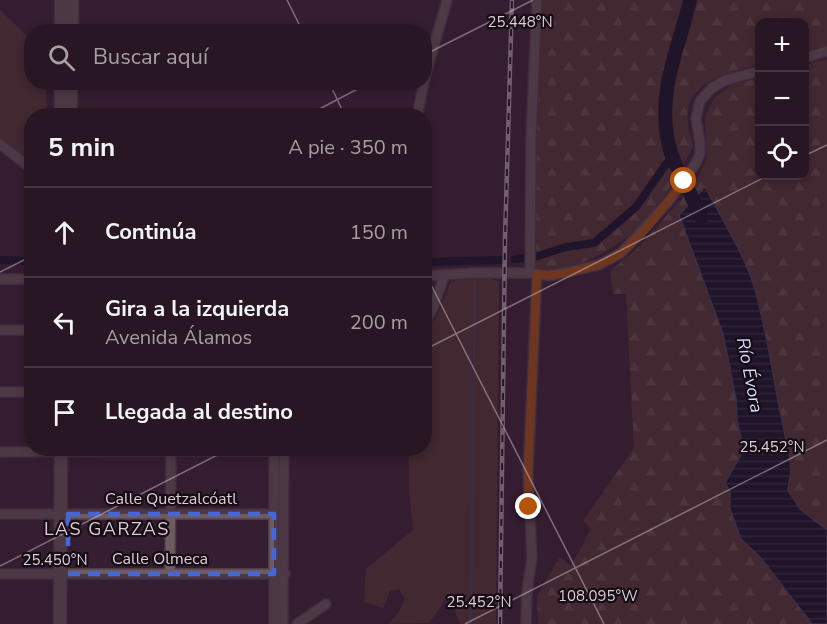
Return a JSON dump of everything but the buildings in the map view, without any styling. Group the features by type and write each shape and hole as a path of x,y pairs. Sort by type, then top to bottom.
{"street":[{"path":"61,0 61,24"},
{"path":"72,0 72,24"},
{"path":"432,53 447,0"},
{"path":"526,624 527,591 532,558 528,472 534,273 531,138 537,0"},
{"path":"809,56 827,51"},
{"path":"432,276 472,273 534,273 549,276 599,265 621,253 669,201 696,163 700,154 696,118 700,102 712,88 726,80 755,72"},
{"path":"61,90 61,108"},
{"path":"71,90 71,108"},
{"path":"419,108 422,90"},
{"path":"0,144 24,163"},
{"path":"432,310 444,276"},
{"path":"0,279 24,279"},
{"path":"0,330 24,330"},
{"path":"0,392 24,392"},
{"path":"0,452 24,451"},
{"path":"60,624 64,574 65,456"},
{"path":"170,574 171,456"},
{"path":"274,624 274,514 279,456"},
{"path":"279,456 285,574 283,624"},
{"name":"Calle Quetzalcóatl","path":"0,514 274,514"},
{"name":"Calle Olmeca","path":"0,574 285,574"},
{"path":"64,574 68,624"},
{"path":"297,624 326,603"}],"highlighted area":[{"path":"68,514 274,514 274,574 68,574"}],"green space":[{"path":"543,0 827,0 827,45 809,50 809,18 755,18 755,65 716,78 698,90 688,110 693,147 654,210 631,234 616,245 567,268 535,270 536,140"},
{"path":"0,10 24,33 24,90 46,90 47,108 24,108 24,162 0,143"},
{"path":"827,59 827,624 538,624 537,596 560,557 571,566 591,529 583,521 634,448 626,294 613,294 610,271 639,247 696,182 707,157 705,116 715,97 731,85 755,79 755,180 809,180 809,64"},
{"path":"481,276 499,281 496,624 460,624 454,609 446,599 429,623 389,624 400,610 405,598 399,589 390,591 383,608 364,602 366,569 413,530 409,490 409,456 432,456 432,323 451,281"}],"water":[{"path":"705,187 738,248 754,286 789,452 791,471 788,490 800,509 827,530 827,624 812,624 760,557 741,539 730,509 730,492 725,483 741,455 742,442 737,421 736,399 723,334 679,215"}],"waterway":[{"name":"Río Évora","path":"677,167 670,152 667,136 666,100 671,67 690,0"},
{"path":"515,259 594,243 636,207 671,157"},
{"name":"Río Évora","path":"689,191 701,217"},
{"path":"0,260 24,261"},
{"path":"432,262 500,260"},
{"path":"471,624 475,277"}],"railway":[{"path":"500,624 505,239 512,0"}],"district":[{"name":"LAS GARZAS","path":"107,529"}],"route":[{"path":"529,507 528,472 537,274 549,276 570,273 599,265 621,253 642,232 684,181"}]}
